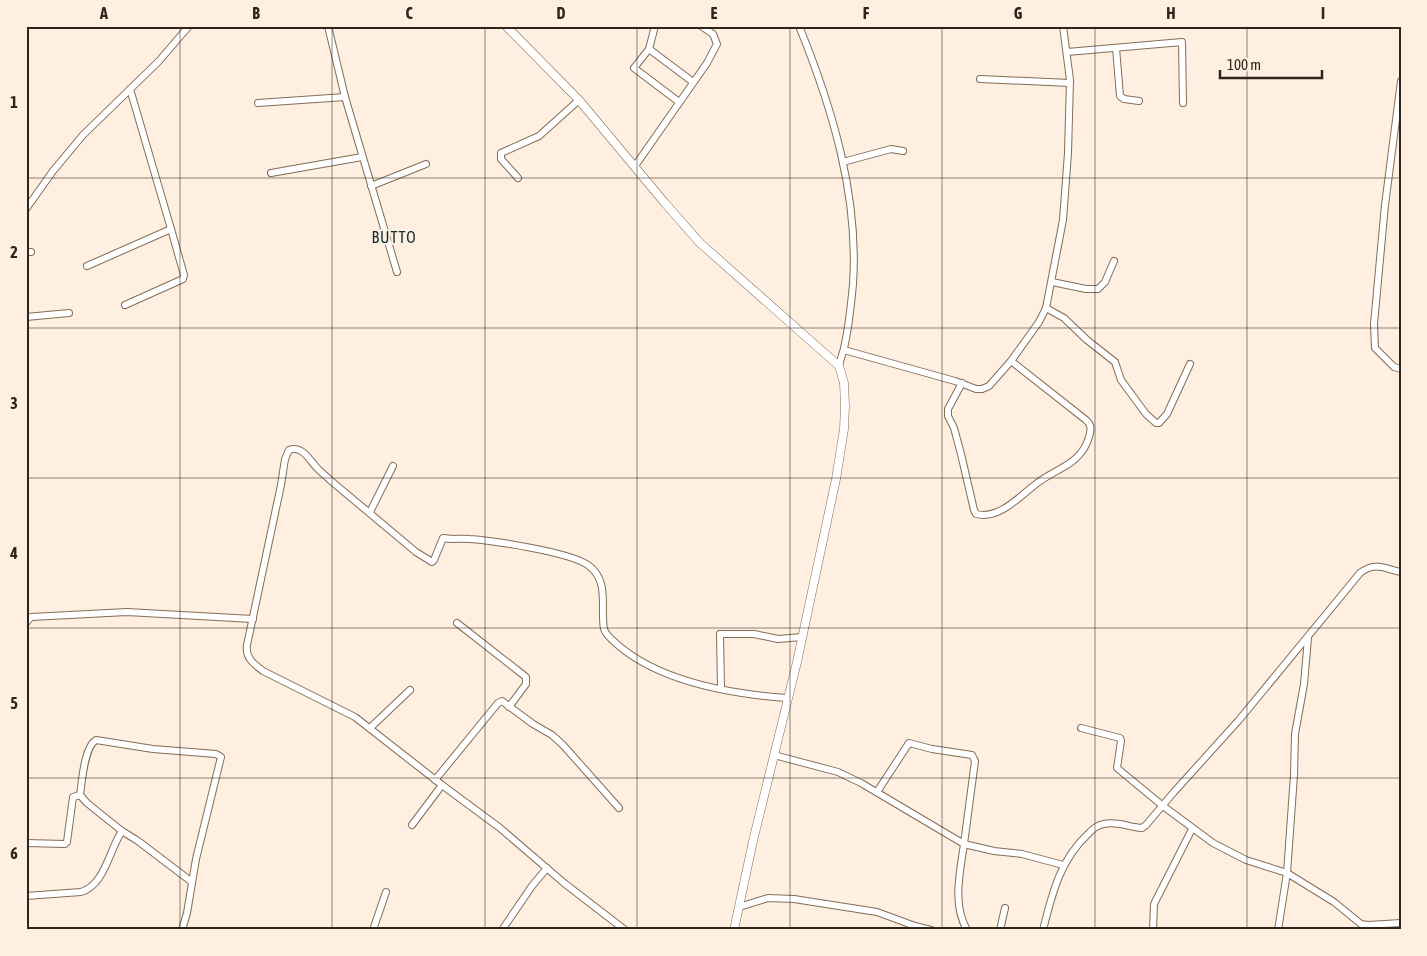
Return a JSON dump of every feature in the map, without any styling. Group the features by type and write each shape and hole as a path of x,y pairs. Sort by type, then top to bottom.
{"street":[{"path":"26,209 82,135 159,61 189,26"},
{"path":"328,26 345,97 396,272"},
{"path":"506,26 579,100 700,243 839,366 844,382 844,429 836,479 802,637 753,841 734,930"},
{"path":"655,26 649,48 634,68 679,102"},
{"path":"635,166 707,63 717,44 713,34 701,26"},
{"path":"799,26 837,133 852,229 853,282 844,350 839,366"},
{"path":"844,350 962,383 976,389 982,389 989,386 1039,322 1046,308 1063,220 1068,153 1070,83 1063,26"},
{"path":"1066,52 1182,42 1183,103"},
{"path":"649,48 693,82"},
{"path":"1116,48 1120,96 1139,101"},
{"path":"980,78 1070,83"},
{"path":"1401,81 1385,205 1374,324 1375,348 1394,368 1401,369"},
{"path":"125,305 184,279 130,89"},
{"path":"258,103 345,97"},
{"path":"518,178 502,159 501,153 539,136 579,100"},
{"path":"843,162 891,149 902,151"},
{"path":"271,173 362,157"},
{"path":"371,186 426,164"},
{"path":"87,266 170,230"},
{"path":"1052,282 1098,289 1105,282 1114,261"},
{"path":"1046,308 1064,318 1087,340 1115,362 1121,380 1146,414 1156,423 1159,423 1167,414 1190,364"},
{"path":"26,317 69,313"},
{"path":"962,383 948,409 948,416 954,428 974,510 976,514 982,516 1008,507 1036,484 1081,454 1091,429 1086,420 1010,361"},
{"path":"625,930 500,828 435,780 370,728 347,712 263,671 249,658 246,650 288,450 296,449 304,453 317,468 416,552 432,562 443,538 494,542 583,562 594,570 602,586 604,630 610,638 628,653 667,674 695,683 760,696 787,698"},
{"path":"370,512 393,466"},
{"path":"1043,930 1063,866 1084,838 1096,826 1113,823 1142,828 1151,821 1239,720 1352,581 1364,570 1372,566 1401,572"},
{"path":"26,623 31,617 127,612 253,619"},
{"path":"457,623 526,677 526,684 509,707"},
{"path":"721,688 720,634 742,633 778,640 802,637"},
{"path":"1278,930 1287,873 1295,734 1304,684 1308,637"},
{"path":"370,728 410,690"},
{"path":"435,780 498,703 503,701 509,707 552,735 563,745 619,808"},
{"path":"1081,728 1120,738 1117,768 1192,829 1213,843 1246,860 1287,873 1334,902 1361,927 1401,923"},
{"path":"80,795 88,750 91,743 96,740 153,749 219,755 221,758 182,930"},
{"path":"877,792 909,743 932,749 972,755 975,761 958,892 958,908 967,930"},
{"path":"774,755 838,772 877,792 964,844 994,851 1022,854 1063,866"},
{"path":"412,826 442,785"},
{"path":"80,795 122,831 192,882"},
{"path":"26,843 65,844 67,842 73,798 80,795"},
{"path":"1153,930 1154,904 1192,829"},
{"path":"26,896 87,890 103,871 122,831"},
{"path":"502,930 532,886 547,868"},
{"path":"373,930 386,892"},
{"path":"739,907 768,898 794,899 877,912 914,928 931,930"},
{"path":"1000,930 1005,908"}],"district":[{"name":"BUTTO","path":"394,237"}]}
